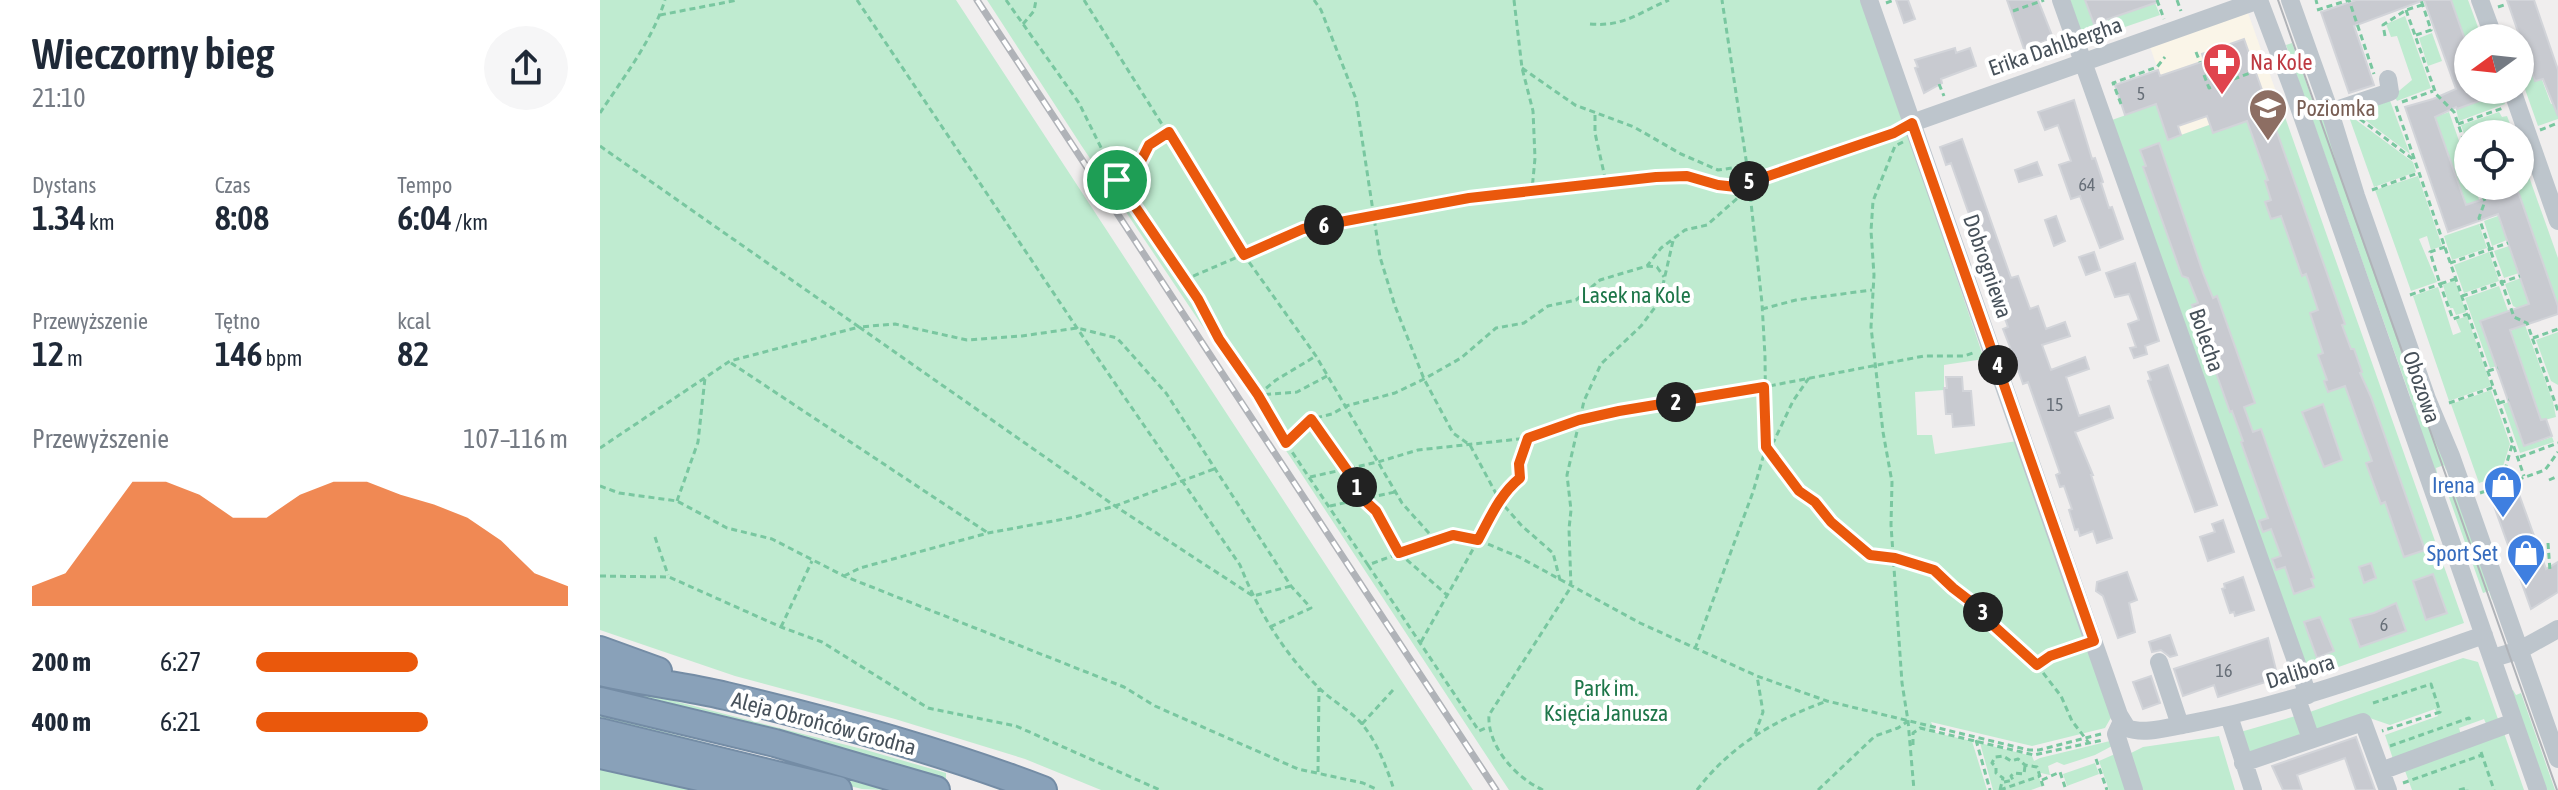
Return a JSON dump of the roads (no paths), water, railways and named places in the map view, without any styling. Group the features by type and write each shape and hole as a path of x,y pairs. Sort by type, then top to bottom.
{"highway":[{"path":"600,650 725,696"},
{"name":"Aleja Obrońców Grodna","path":"600,672 725,696 962,761 1043,790"},
{"name":"Aleja Obrońców Grodna","path":"600,701 775,743 936,790"},
{"path":"600,732 838,790"},
{"path":"600,755 717,781 777,790"}],"street":[{"name":"Dobrogniewa","path":"1869,0 2124,724"},
{"name":"Bolecha","path":"2061,0 2302,697 2311,739"},
{"name":"Erika Dahlbergha","path":"1914,129 2083,62 2259,0"},
{"name":"Obozowa","path":"2259,0 2538,790"},
{"name":"Obozowa","path":"2290,0 2427,399 2451,456 2558,759"},
{"path":"2480,0 2489,24"},
{"path":"2330,112 2390,92 2381,77"},
{"path":"2512,104 2558,221"},
{"path":"2493,658 2520,650 2558,629"},
{"name":"Dalibora","path":"2124,724 2142,731 2229,716 2302,697 2484,635"},
{"path":"2159,662 2180,725"},
{"path":"2229,716 2253,790"},
{"path":"2243,763 2363,722 2386,783 2514,722"},
{"path":"2124,724 2116,734 2134,790"}],"tram line":[{"path":"2278,0 2557,790"}],"railway":[{"path":"977,0 1496,790"}],"place":[{"name":"Na Kole","path":"2222,96"},
{"name":"Poziomka","path":"2268,142"},
{"name":"Irena","path":"2503,519"},
{"name":"Sport Set","path":"2526,587"}],"park label":[{"name":"Lasek na Kole","path":"1636,295"},
{"name":"Park im. Księcia Janusza","path":"1606,700"}]}
